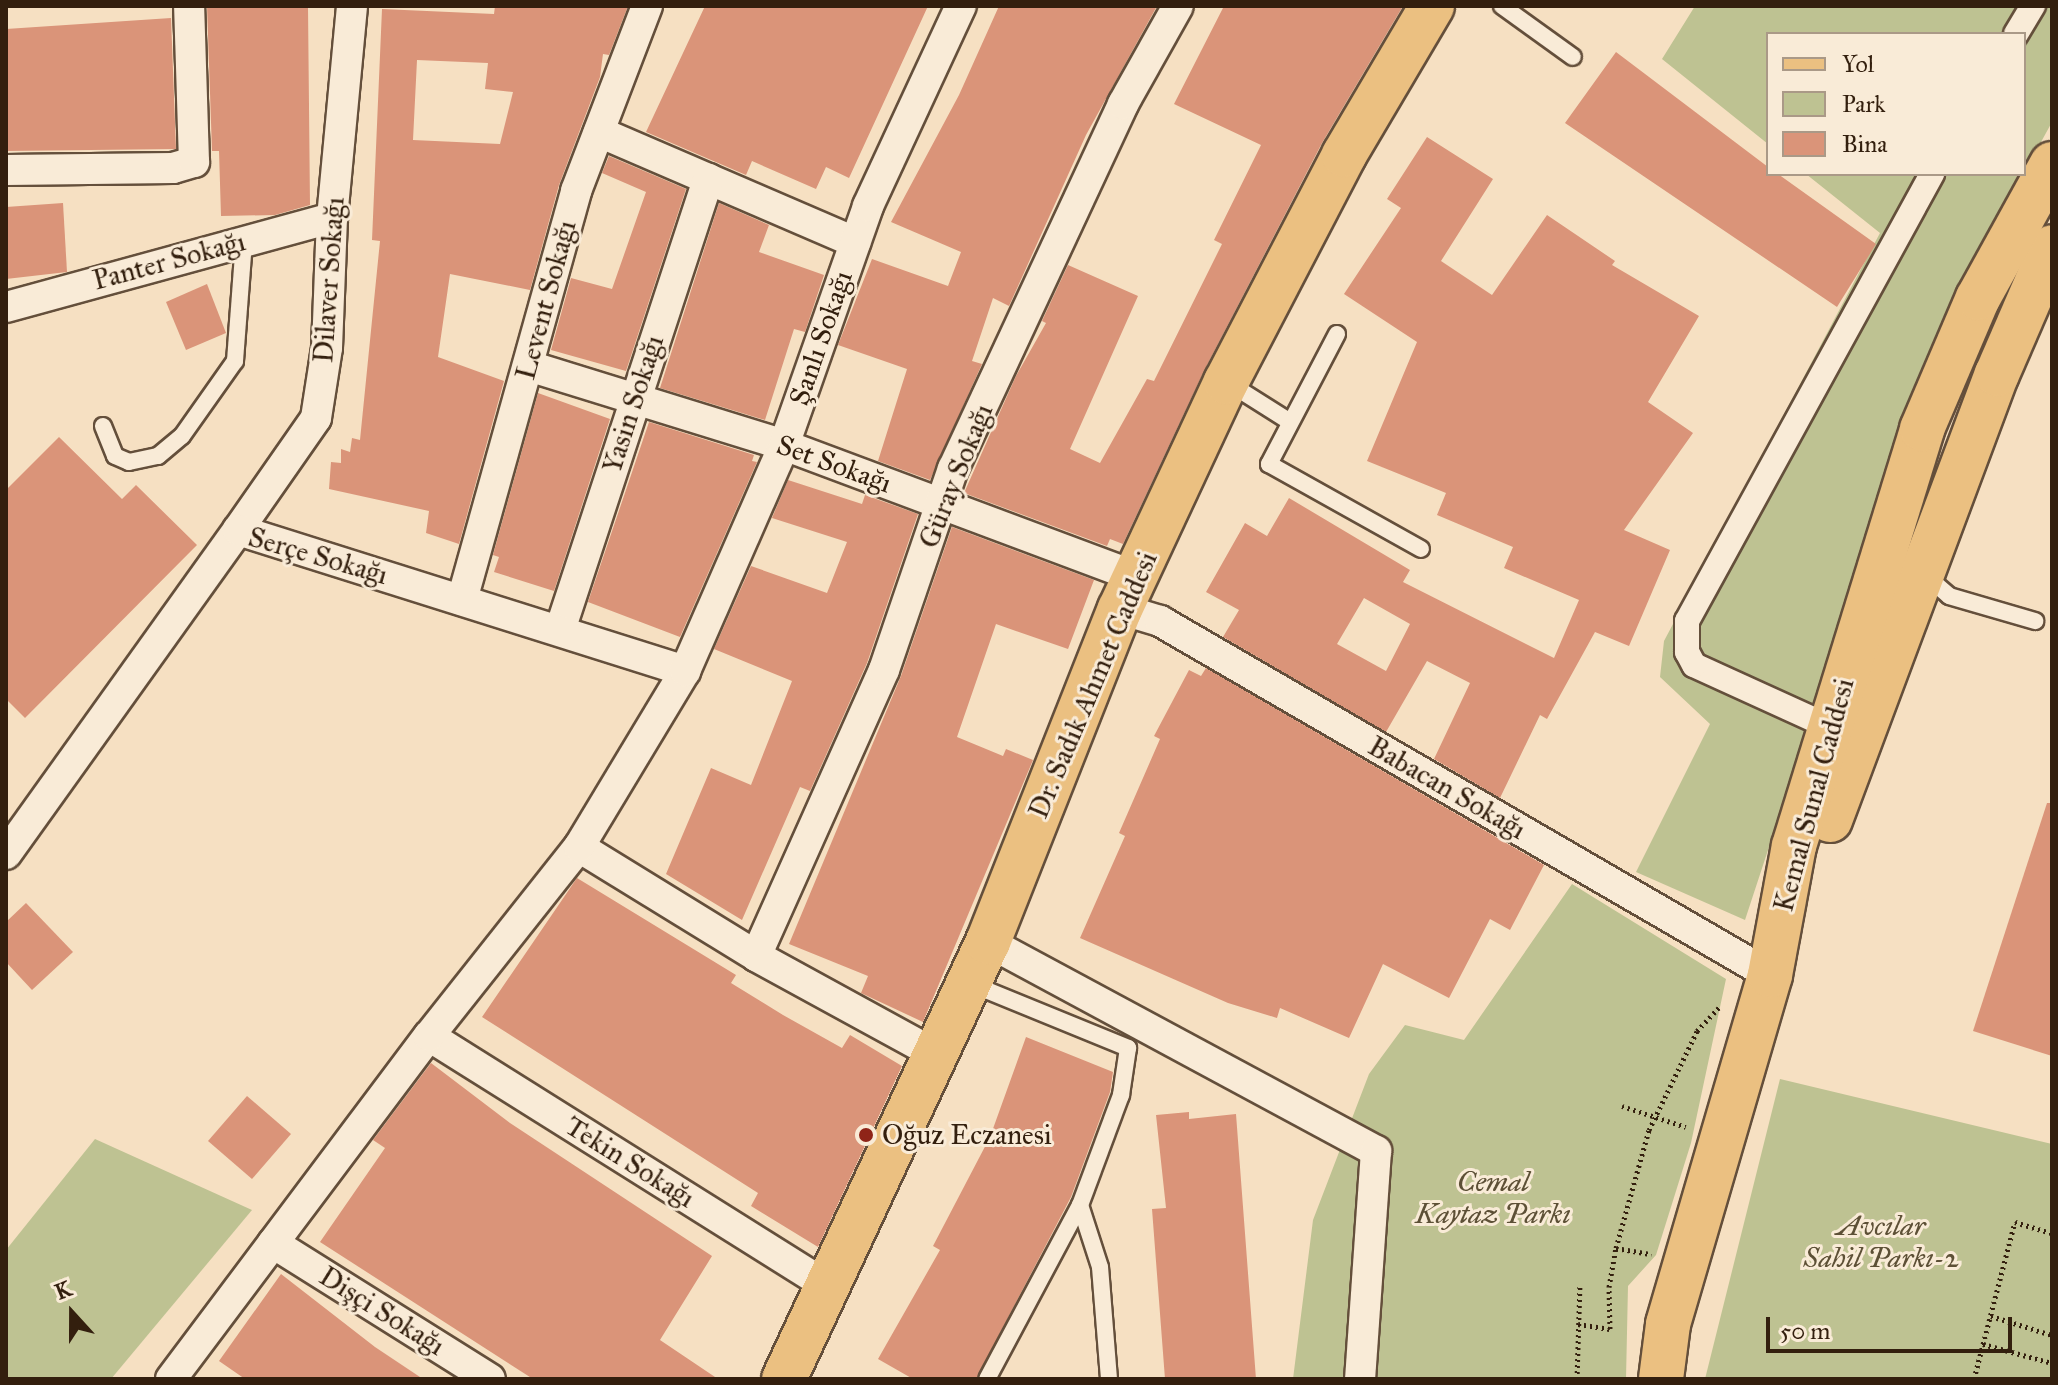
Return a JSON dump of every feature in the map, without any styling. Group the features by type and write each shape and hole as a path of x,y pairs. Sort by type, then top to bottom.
{"main road":[{"name":"Dr. Sadık Ahmet Caddesi","path":"784,1379 831,1288 988,942 1127,592 1226,382 1344,155 1432,6"},
{"name":"Kemal Sunal Caddesi","path":"1756,967 1922,429 1978,298 2052,164"},
{"name":"Kemal Sunal Caddesi","path":"1756,967 1924,574 2032,309 2052,247"},
{"path":"1903,496 1903,535 1924,574"},
{"path":"1661,1379 1668,1324 1723,1139 1756,967"}],"street":[{"path":"6,170 173,168 194,162 189,6"},
{"name":"Dilaver Sokağı","path":"238,530 316,418 327,348 332,218 352,6"},
{"name":"Levent Sokağı","path":"462,600 576,191 647,6"},
{"name":"Şanlı Sokağı","path":"171,1379 429,1036 579,847 685,671 784,445 855,242 961,6"},
{"name":"Güray Sokağı","path":"756,956 884,670 953,469 1123,104 1178,6"},
{"path":"2017,32 2033,6"},
{"path":"599,132 855,242"},
{"path":"1830,727 1694,665 1687,652 1687,621 1931,176"},
{"name":"Yasin Sokağı","path":"560,630 708,179"},
{"name":"Panter Sokağı","path":"6,307 332,218"},
{"name":"Set Sokağı","path":"529,366 784,445 942,505 1127,592"},
{"name":"Serçe Sokağı","path":"6,854 238,530 685,671"},
{"name":"Babacan Sokağı","path":"1127,592 1160,621 1756,967"},
{"path":"579,847 756,956 935,1054"},
{"path":"988,942 1376,1151 1360,1379"},
{"name":"Tekin Sokağı","path":"429,1036 831,1288"},
{"name":"Dişçi Sokağı","path":"273,1243 490,1379"}],"lane":[{"path":"1502,6 1573,57"},
{"path":"103,426 115,456 129,462 158,456 182,436 235,361 244,240"},
{"path":"1337,334 1269,464 1421,549"},
{"path":"1226,382 1289,421"},
{"path":"1924,574 1949,596 2035,621"},
{"path":"969,983 1128,1048 1121,1095 1080,1205 987,1379"},
{"path":"1080,1205 1100,1267 1109,1379"}],"path":[{"path":"1578,1324 1610,1329 1609,1287 1616,1248 1655,1117 1697,1031 1756,967"},
{"path":"1622,1106 1723,1139"},
{"path":"1974,1379 2015,1222 2052,1233"},
{"path":"1577,1379 1580,1285"},
{"path":"1991,1316 2052,1335"},
{"path":"1983,1344 2052,1363"}],"green space":[{"path":"1695,6 2052,6 2052,122 2026,169 2026,32 1766,32 1766,142 1662,59"},
{"path":"1809,176 2022,176 1902,442 1745,920 1636,872 1710,724 1660,677 1664,641 1880,233"},
{"name":"Cemal Kaytaz Parkı","path":"1572,884 1726,979 1691,1143 1656,1255 1628,1286 1626,1379 1293,1379 1313,1220 1369,1074 1405,1025 1464,1040"},
{"name":"Avcılar Sahil Parkı-2","path":"1780,1079 2052,1144 2052,1379 1705,1379"},
{"path":"95,1139 252,1210 111,1379 6,1379 6,1250"}],"building":[{"path":"207,6 308,7 310,205 275,215 221,216 219,151 212,151"},
{"path":"495,6 628,6 609,55 603,54 600,77 559,185 530,290 450,274 438,357 504,381 459,544 426,533 429,511 329,489 331,462 341,463 341,449 350,452 352,438 360,440 380,241 372,240 382,9 494,14","holes":["417,60 488,63 485,89 513,92 500,144 413,140"]},
{"path":"705,6 928,6 849,178 826,167 816,189 752,161 746,175 646,132"},
{"path":"999,6 1157,6 1086,135 1009,306 993,298 972,361 982,364 930,480 878,461 907,369 838,345 872,259 948,286 961,252 891,222 959,95"},
{"path":"1224,6 1403,6 1322,143 1204,371 1123,544 1110,539 1107,546 964,493 1016,376 1046,323 1042,321 1068,265 1138,296 1070,449 1100,463 1147,379 1154,381 1222,244 1214,240 1261,145 1174,104"},
{"path":"171,18 176,149 6,151 6,29"},
{"path":"1616,52 1766,165 1766,176 1781,176 1876,244 1837,307 1565,123"},
{"path":"1427,137 1493,179 1441,261 1492,295 1547,215 1615,261 1612,265 1699,316 1648,402 1693,433 1624,530 1670,550 1629,646 1595,632 1547,719 1540,715 1500,798 1434,759 1470,683 1427,661 1386,732 1223,637 1239,610 1206,592 1245,523 1267,536 1289,498 1410,570 1403,582 1554,658 1579,600 1504,568 1513,547 1437,515 1446,493 1367,461 1417,342 1344,294 1401,208 1387,199","holes":["1364,598 1410,624 1386,671 1337,644"]},
{"path":"609,156 686,189 626,371 551,350 571,278 612,289 646,192 602,173"},
{"path":"63,203 67,272 6,279 6,207"},
{"path":"719,203 769,225 759,252 824,275 805,332 794,329 765,420 660,388"},
{"path":"207,284 226,333 186,350 166,302"},
{"path":"538,393 610,419 554,591 494,572 499,557 493,555"},
{"path":"649,422 754,455 752,461 757,462 680,637 588,602"},
{"path":"59,437 122,499 136,485 197,545 25,718 6,699 6,490"},
{"path":"788,480 862,504 865,495 918,514 867,663 810,791 800,787 742,920 666,874 711,768 751,785 792,681 714,649 751,566 827,593 847,542 772,518"},
{"path":"952,527 1094,580 1068,649 996,624 957,737 1003,756 1006,749 1033,760 923,1022 861,993 868,976 789,944 901,676"},
{"path":"1206,668 1544,865 1510,930 1490,919 1449,998 1383,964 1349,1038 1280,1008 1277,1018 1228,1003 1080,938 1125,836 1119,833 1160,739 1154,736 1189,670 1201,676"},
{"path":"2047,803 2052,803 2052,1056 1973,1031"},
{"path":"577,878 736,975 731,983 783,1015 842,1048 850,1035 902,1066 818,1247 751,1206 758,1193 482,1017"},
{"path":"26,903 73,952 32,990 6,962 6,922"},
{"path":"1026,1037 1113,1072 1110,1092 1071,1197 976,1379 913,1379 878,1359 940,1250 933,1246 990,1137"},
{"path":"431,1063 510,1123 712,1256 660,1340 718,1379 533,1379 320,1242 385,1148 373,1140"},
{"path":"247,1096 291,1134 252,1179 208,1141"},
{"path":"1189,1112 1189,1119 1236,1114 1256,1379 1165,1379 1152,1209 1166,1208 1156,1115"},
{"path":"281,1274 375,1347 423,1379 245,1379 219,1361"}],"place":[{"name":"Oğuz Eczanesi","path":"866,1135"}]}
